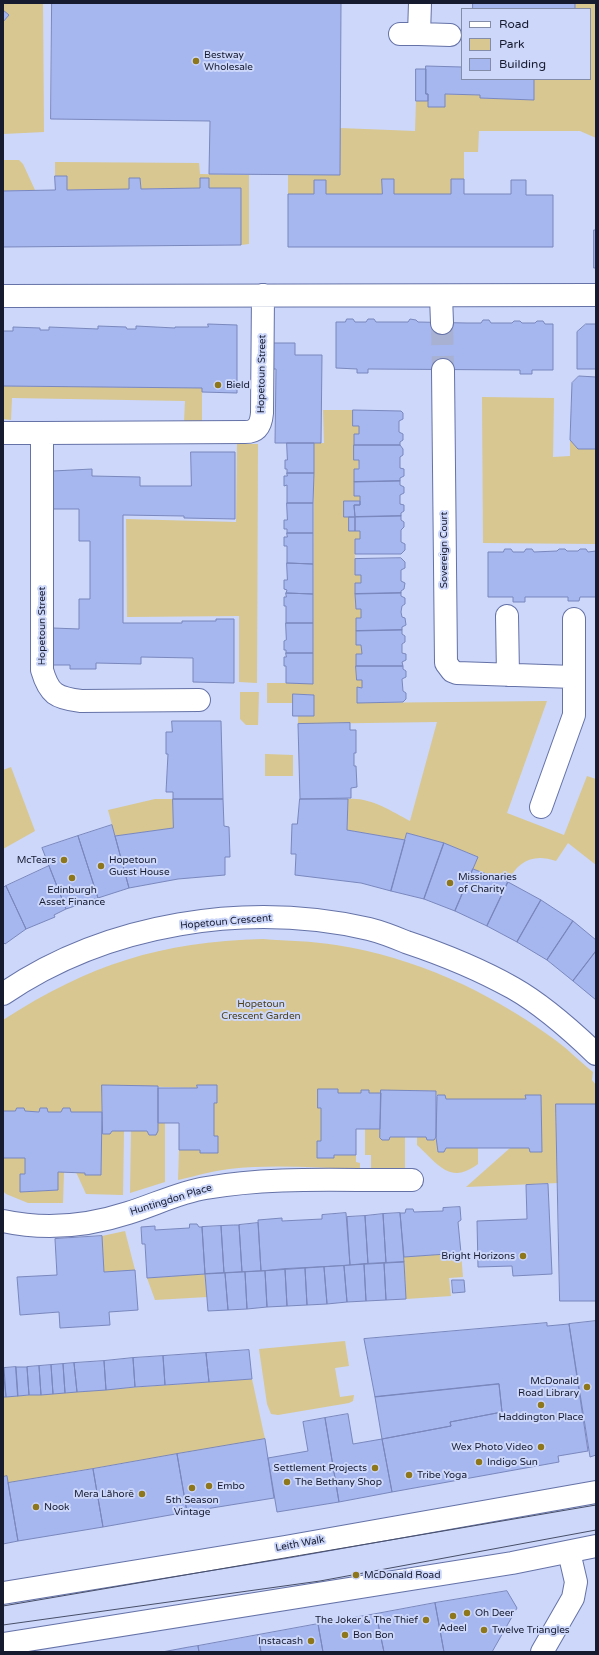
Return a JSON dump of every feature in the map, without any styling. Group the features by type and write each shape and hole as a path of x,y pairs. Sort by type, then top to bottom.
{"street":[{"path":"420,3 410,34 450,35"},
{"name":"Hopetoun Street","path":"3,432 245,432 255,430 260,424 262,413 263,295"},
{"path":"3,296 596,295"},
{"path":"441,296 442,323"},
{"name":"Sovereign Court","path":"443,370 445,658 449,667 457,673 574,677"},
{"name":"Hopetoun Street","path":"42,432 42,670 48,687 52,693 64,699 81,701 199,700"},
{"path":"507,616 508,675"},
{"path":"541,806 574,715 574,618"},
{"name":"Hopetoun Crescent","path":"3,994 65,958 108,941 140,932 203,922 264,916 314,920 370,929 443,955 513,988 549,1013 596,1054"},
{"name":"Huntingdon Place","path":"3,1221 25,1226 69,1226 126,1214 204,1188 227,1185 298,1180 412,1180"},
{"name":"Leith Walk","path":"3,1593 285,1547 596,1492"},
{"path":"3,1644 124,1623 375,1585 596,1546"},
{"path":"542,1652 573,1598 576,1582 568,1552"}],"green space":[{"path":"3,3 43,3 44,132 3,134 3,22 9,15 3,10"},
{"path":"575,3 596,3 596,138 580,131 479,131 478,152 464,152 464,179 451,179 451,194 394,194 394,179 382,180 382,194 326,194 326,180 314,180 314,194 288,194 288,175 340,175 340,128 415,131 416,101 428,101 445,107 445,94 480,95 480,98 534,100 534,80 591,80 591,8 575,8"},
{"path":"3,160 19,160 23,164 35,190 3,191"},
{"path":"55,162 199,163 200,174 249,175 249,244 241,245 241,188 209,188 209,178 200,178 200,188 141,189 140,178 129,178 129,189 67,190 67,176 55,176"},
{"path":"3,386 202,388 202,422 184,422 185,401 12,398 11,420 3,419"},
{"path":"482,397 554,398 553,457 570,456 570,440 578,448 596,449 596,544 483,543"},
{"path":"323,410 353,410 353,426 359,426 359,434 354,434 354,460 359,460 355,496 360,496 360,501 344,501 344,517 349,517 349,531 360,531 360,539 355,539 355,575 361,575 361,583 355,583 356,609 361,609 361,618 356,618 356,645 361,645 362,654 356,654 357,680 362,680 362,688 357,688 357,703 547,701 507,813 564,835 587,776 596,779 596,865 568,843 556,861 540,858 527,861 516,869 508,882 473,869 477,857 444,843 407,833 405,840 347,830 348,799 372,802 410,821 437,722 298,724 298,716 314,716 314,695 293,694 293,703 267,703 267,683 313,683 314,443 324,443"},
{"path":"237,444 258,444 257,683 239,682 239,616 127,617 126,519 236,522"},
{"path":"240,692 259,692 258,725 246,725 240,719"},
{"path":"265,754 293,755 293,776 265,776"},
{"path":"11,767 35,831 3,849 3,770"},
{"path":"155,799 173,799 173,828 115,836 108,810"},
{"name":"Hopetoun Crescent Garden","path":"263,939 336,945 394,958 422,967 449,978 502,1005 527,1020 562,1045 593,1072 592,1080 596,1085 596,1104 556,1104 558,1183 466,1187 510,1148 529,1148 530,1152 541,1152 541,1095 526,1095 526,1099 446,1099 445,1095 438,1095 437,1097 436,1091 381,1090 381,1093 369,1093 369,1090 361,1090 361,1093 338,1093 338,1089 321,1108 321,1141 317,1141 317,1158 334,1158 334,1155 356,1155 356,1162 360,1163 360,1169 295,1167 245,1168 216,1171 178,1180 179,1150 200,1150 200,1153 218,1153 218,1137 214,1136 214,1103 217,1103 217,1085 197,1085 197,1088 103,1085 102,1112 71,1112 70,1108 63,1108 61,1112 48,1112 47,1108 40,1108 39,1112 25,1111 24,1108 17,1108 15,1111 3,1111 3,1020 66,984 127,960 158,951 191,945"},
{"path":"158,1123 165,1123 165,1182 130,1193 131,1131 147,1131 149,1135 156,1135"},
{"path":"365,1128 380,1129 389,1140 390,1137 405,1137 405,1169 371,1169 371,1155 365,1155"},
{"path":"112,1131 124,1131 123,1195 86,1194 76,1172 85,1173 85,1175 101,1175 102,1132 103,1134 110,1134"},
{"path":"417,1137 426,1137 427,1140 434,1140 436,1137 438,1152 444,1152 446,1148 478,1148 478,1164 460,1173 445,1170 417,1145"},
{"path":"3,1158 25,1158 25,1174 20,1174 20,1192 57,1190 58,1172 64,1172 63,1203 28,1203 6,1194 3,1191"},
{"path":"125,1231 135,1270 104,1272 102,1236"},
{"path":"461,1253 463,1277 449,1278 451,1296 406,1299 404,1257"},
{"path":"205,1274 207,1297 155,1300 147,1278"},
{"path":"345,1341 349,1366 335,1368 340,1397 354,1395 353,1401 349,1403 278,1415 271,1414 267,1404 259,1349"},
{"path":"252,1379 265,1439 8,1483 7,1476 3,1477 3,1397"}],"building":[{"name":"Bestway Wholesale","path":"52,3 341,3 340,175 209,174 210,121 51,119"},
{"path":"473,3 575,3 575,8 473,8"},
{"path":"3,10 9,15 3,22"},
{"path":"426,66 461,67 461,80 534,80 534,100 480,98 480,95 445,94 445,107 428,107 428,94 426,94"},
{"path":"416,69 426,69 426,94 428,94 428,101 416,101"},
{"path":"55,176 67,176 67,190 129,189 129,178 140,178 141,189 200,188 200,178 209,178 209,188 241,188 241,245 3,247 3,191 55,190"},
{"path":"382,179 394,179 394,194 451,194 451,179 464,179 464,194 511,194 511,180 526,180 526,195 553,195 553,247 288,247 288,194 314,194 314,180 326,180 326,194 382,194"},
{"path":"594,230 596,230 596,268 594,268"},
{"path":"347,319 353,319 355,322 366,322 368,319 374,319 376,322 408,322 410,319 418,322 467,323 481,323 483,320 489,320 491,323 512,323 514,321 520,321 522,323 535,323 537,321 543,321 545,324 553,324 553,370 532,370 532,374 520,374 520,370 368,369 368,373 357,373 357,369 336,368 336,322 345,322"},
{"path":"208,324 237,325 237,393 202,392 202,388 3,386 3,331 13,331 13,327 40,328 40,330 49,330 49,327 98,329 98,326 126,327 127,329 136,329 136,326 175,328 208,327"},
{"path":"586,324 596,324 596,369 577,369 577,332"},
{"path":"270,343 295,343 295,355 322,355 321,443 275,443 276,369 270,369"},
{"path":"579,376 596,377 596,449 578,449 570,440 572,383"},
{"path":"353,410 401,411 403,413 403,419 399,421 399,432 403,434 403,440 400,442 400,445 354,445 354,434 359,434 359,426 353,426"},
{"path":"287,443 314,443 314,473 287,473 287,469 285,469 285,460 287,460"},
{"path":"354,445 400,445 403,449 403,455 400,457 400,468 404,469 404,476 400,478 400,481 354,482 354,469 359,469 359,460 354,460"},
{"path":"191,452 235,452 235,519 123,515 123,623 182,623 182,621 216,621 216,619 234,619 234,683 193,682 193,658 141,657 141,664 96,663 96,669 70,669 70,665 53,665 53,628 79,629 79,599 90,599 90,541 79,541 79,509 53,509 53,471 92,469 92,476 140,477 140,486 191,486"},
{"path":"287,473 314,473 313,503 287,503 287,485 284,486 284,476 287,476"},
{"path":"400,481 400,485 404,487 404,493 400,495 400,504 404,505 404,511 401,513 401,516 355,517 354,505 360,505 360,496 354,496 354,482"},
{"path":"344,501 360,501 360,505 354,505 355,517 344,517"},
{"path":"287,503 313,503 313,533 287,533 287,529 284,529 284,520 287,520"},
{"path":"401,516 401,520 404,522 404,527 401,530 401,542 405,544 405,550 401,554 355,554 355,539 360,539 360,531 355,531 355,517"},
{"path":"349,517 355,517 355,531 349,531"},
{"path":"287,533 313,533 313,564 287,563 287,546 284,546 284,537 287,537"},
{"path":"505,549 511,549 513,552 524,552 526,549 532,549 534,552 557,551 559,549 565,549 567,551 586,549 588,552 596,551 596,597 580,597 579,601 568,601 568,597 525,597 525,602 513,602 513,597 488,597 488,552 503,552"},
{"path":"401,558 405,562 405,568 401,570 401,581 405,583 404,589 401,593 355,594 355,583 361,583 361,575 355,575 355,559"},
{"path":"287,563 313,564 313,594 286,593 287,590 284,589 284,580 287,580"},
{"path":"286,593 313,594 313,623 286,623 286,606 284,606 284,597 286,597"},
{"path":"401,593 401,596 405,598 405,604 402,606 401,612 402,617 405,618 406,625 402,627 402,630 356,631 356,618 361,618 361,609 356,609 355,594"},
{"path":"286,623 313,623 313,653 286,653 286,650 284,650 284,641 286,640"},
{"path":"402,630 402,634 405,636 405,642 402,644 402,653 406,654 406,660 402,662 403,666 356,666 356,654 362,654 361,645 356,645 356,631"},
{"path":"286,653 313,653 313,684 286,683 286,666 284,666 284,657 286,657"},
{"path":"356,666 403,666 403,669 406,671 406,677 402,679 403,691 406,693 406,699 403,702 357,703 357,687 362,688 362,680 357,680"},
{"path":"293,694 314,695 314,716 293,716"},
{"path":"172,721 221,721 223,799 173,799 173,792 166,792 168,754 166,754 166,732 172,732"},
{"path":"350,723 350,730 356,730 356,753 354,753 354,766 356,766 357,787 351,788 351,798 300,799 298,724"},
{"path":"173,799 223,799 224,826 229,827 230,857 225,857 225,875 178,879 129,888 115,836 173,828"},
{"path":"300,799 348,799 347,830 405,840 391,891 361,883 295,875 296,854 291,854 292,824 297,824"},
{"path":"112,825 129,888 98,898 78,836"},
{"path":"407,833 444,843 424,899 391,891"},
{"path":"78,836 98,898 66,909 42,848"},
{"path":"444,843 478,857 455,911 424,899"},
{"path":"49,866 66,909 54,915 55,917 26,929 6,886"},
{"path":"473,869 508,882 487,926 455,911"},
{"path":"508,882 541,900 517,942 487,926"},
{"path":"6,886 26,929 5,944 3,942 3,888"},
{"path":"541,900 573,921 547,960 517,942"},
{"path":"573,921 596,940 596,951 573,981 547,960"},
{"path":"596,951 596,1000 573,981"},
{"path":"102,1085 158,1086 158,1131 156,1135 149,1135 147,1131 112,1131 110,1134 103,1134"},
{"path":"197,1085 217,1085 217,1103 214,1103 214,1136 218,1136 218,1153 200,1153 200,1150 179,1150 179,1123 158,1123 158,1088 197,1088"},
{"path":"318,1089 338,1089 338,1093 361,1093 361,1090 369,1090 369,1093 381,1093 380,1129 356,1129 356,1155 334,1155 334,1158 317,1158 317,1141 321,1141 321,1108 318,1108"},
{"path":"381,1090 436,1091 436,1137 434,1140 427,1140 426,1137 390,1137 389,1140 382,1140 380,1138"},
{"path":"438,1095 445,1095 446,1099 526,1099 525,1095 541,1095 542,1152 530,1152 529,1148 446,1148 444,1152 438,1152 436,1137"},
{"path":"556,1104 596,1104 596,1301 560,1301"},
{"path":"17,1108 24,1108 25,1111 39,1112 40,1108 47,1108 48,1112 61,1112 63,1108 70,1108 71,1112 102,1112 101,1175 58,1172 58,1190 20,1192 20,1174 25,1174 25,1158 3,1158 3,1111 15,1111"},
{"path":"548,1184 552,1274 513,1276 512,1266 478,1267 477,1221 527,1219 526,1185"},
{"path":"460,1207 461,1220 458,1222 461,1253 404,1257 400,1213 405,1213 406,1209 413,1209 414,1212 443,1211 443,1208"},
{"path":"346,1213 350,1265 261,1271 258,1220 282,1218 282,1221 322,1219 322,1215"},
{"path":"400,1213 404,1262 386,1263 383,1214"},
{"path":"383,1214 386,1263 368,1264 365,1216"},
{"path":"365,1216 368,1264 350,1265 347,1217"},
{"path":"258,1223 261,1271 242,1272 239,1225"},
{"path":"190,1224 197,1224 199,1227 202,1227 205,1274 147,1278 145,1244 142,1244 141,1227 155,1226 155,1230 189,1228"},
{"path":"239,1225 242,1272 224,1273 221,1226"},
{"path":"221,1226 224,1273 205,1274 202,1227"},
{"path":"102,1236 104,1272 135,1270 138,1310 109,1312 110,1325 60,1328 59,1312 20,1315 17,1277 57,1275 55,1239"},
{"path":"404,1262 406,1299 386,1300 384,1263"},
{"path":"384,1263 386,1300 366,1301 364,1264"},
{"path":"364,1264 366,1301 347,1302 344,1266"},
{"path":"344,1266 347,1302 327,1304 324,1267"},
{"path":"324,1267 327,1304 307,1305 305,1268"},
{"path":"305,1268 307,1305 287,1306 285,1269"},
{"path":"285,1269 287,1306 267,1307 265,1271"},
{"path":"265,1271 267,1307 247,1309 245,1272"},
{"path":"245,1272 247,1309 228,1310 225,1273"},
{"path":"225,1273 228,1310 208,1311 205,1274"},
{"path":"452,1280 464,1280 465,1292 453,1293"},
{"name":"McDonald Road Library","path":"596,1321 596,1455 590,1457 569,1324"},
{"name":"Haddington Place","path":"547,1323 547,1326 569,1324 588,1451 558,1456 559,1462 392,1492 382,1439 451,1426 450,1422 502,1412 499,1384 375,1397 364,1339"},
{"path":"249,1350 252,1379 209,1382 206,1353"},
{"path":"206,1353 209,1382 165,1385 163,1356"},
{"path":"163,1356 165,1385 135,1387 133,1358"},
{"path":"133,1358 135,1387 106,1390 104,1361"},
{"path":"104,1361 106,1390 77,1392 74,1363"},
{"path":"74,1363 77,1392 65,1393 63,1364"},
{"path":"63,1364 65,1393 53,1394 51,1365"},
{"path":"51,1365 53,1394 41,1395 39,1366"},
{"path":"39,1366 41,1395 29,1395 27,1367"},
{"path":"16,1367 18,1396 6,1397 4,1368"},
{"path":"16,1367 27,1367 29,1395 18,1396"},
{"path":"3,1368 6,1397 3,1397"},
{"path":"499,1384 502,1412 450,1422 451,1426 382,1439 375,1397"},
{"path":"348,1414 353,1444 382,1439 392,1492 339,1502 325,1418"},
{"path":"325,1418 339,1502 277,1512 268,1458 308,1451 303,1422"},
{"path":"265,1439 274,1498 187,1512 177,1454"},
{"path":"177,1454 187,1512 103,1527 93,1469"},
{"path":"93,1469 103,1527 18,1541 8,1483"},
{"path":"7,1476 18,1541 3,1544 3,1477"},
{"path":"507,1591 517,1608 492,1652 444,1652 435,1603"},
{"path":"435,1603 444,1652 384,1652 376,1614"},
{"path":"376,1614 384,1652 323,1652 318,1624"},
{"path":"318,1624 323,1652 261,1652 258,1635"},
{"path":"258,1635 261,1652 199,1652 198,1646"},
{"path":"198,1646 199,1652 162,1652 189,1647"}],"tunnel":[{"path":"442,323 443,370"}],"tram line":[{"path":"3,1606 596,1505"},
{"path":"3,1625 320,1581 596,1530"}],"place":[{"name":"Bestway Wholesale","path":"196,61"},
{"name":"Bield","path":"218,385"},
{"name":"McTears","path":"64,860"},
{"name":"Hopetoun Guest House","path":"101,866"},
{"name":"Edinburgh Asset Finance","path":"72,878"},
{"name":"Missionaries of Charity","path":"450,883"},
{"name":"Bright Horizons","path":"523,1256"},
{"name":"McDonald Road Library","path":"587,1387"},
{"name":"Haddington Place","path":"541,1405"},
{"name":"Wex Photo Video","path":"541,1447"},
{"name":"Indigo Sun","path":"479,1462"},
{"name":"Settlement Projects","path":"375,1468"},
{"name":"Tribe Yoga","path":"409,1475"},
{"name":"The Bethany Shop","path":"287,1482"},
{"name":"Embo","path":"209,1486"},
{"name":"5th Season Vintage","path":"192,1488"},
{"name":"Mera Lãhorë","path":"142,1494"},
{"name":"Nook","path":"36,1507"},
{"name":"McDonald Road","path":"356,1575"},
{"name":"Oh Deer","path":"467,1613"},
{"name":"Adeel","path":"453,1616"},
{"name":"The Joker & The Thief","path":"426,1620"},
{"name":"Twelve Triangles","path":"484,1630"},
{"name":"Bon Bon","path":"345,1635"},
{"name":"Instacash","path":"311,1641"}]}
